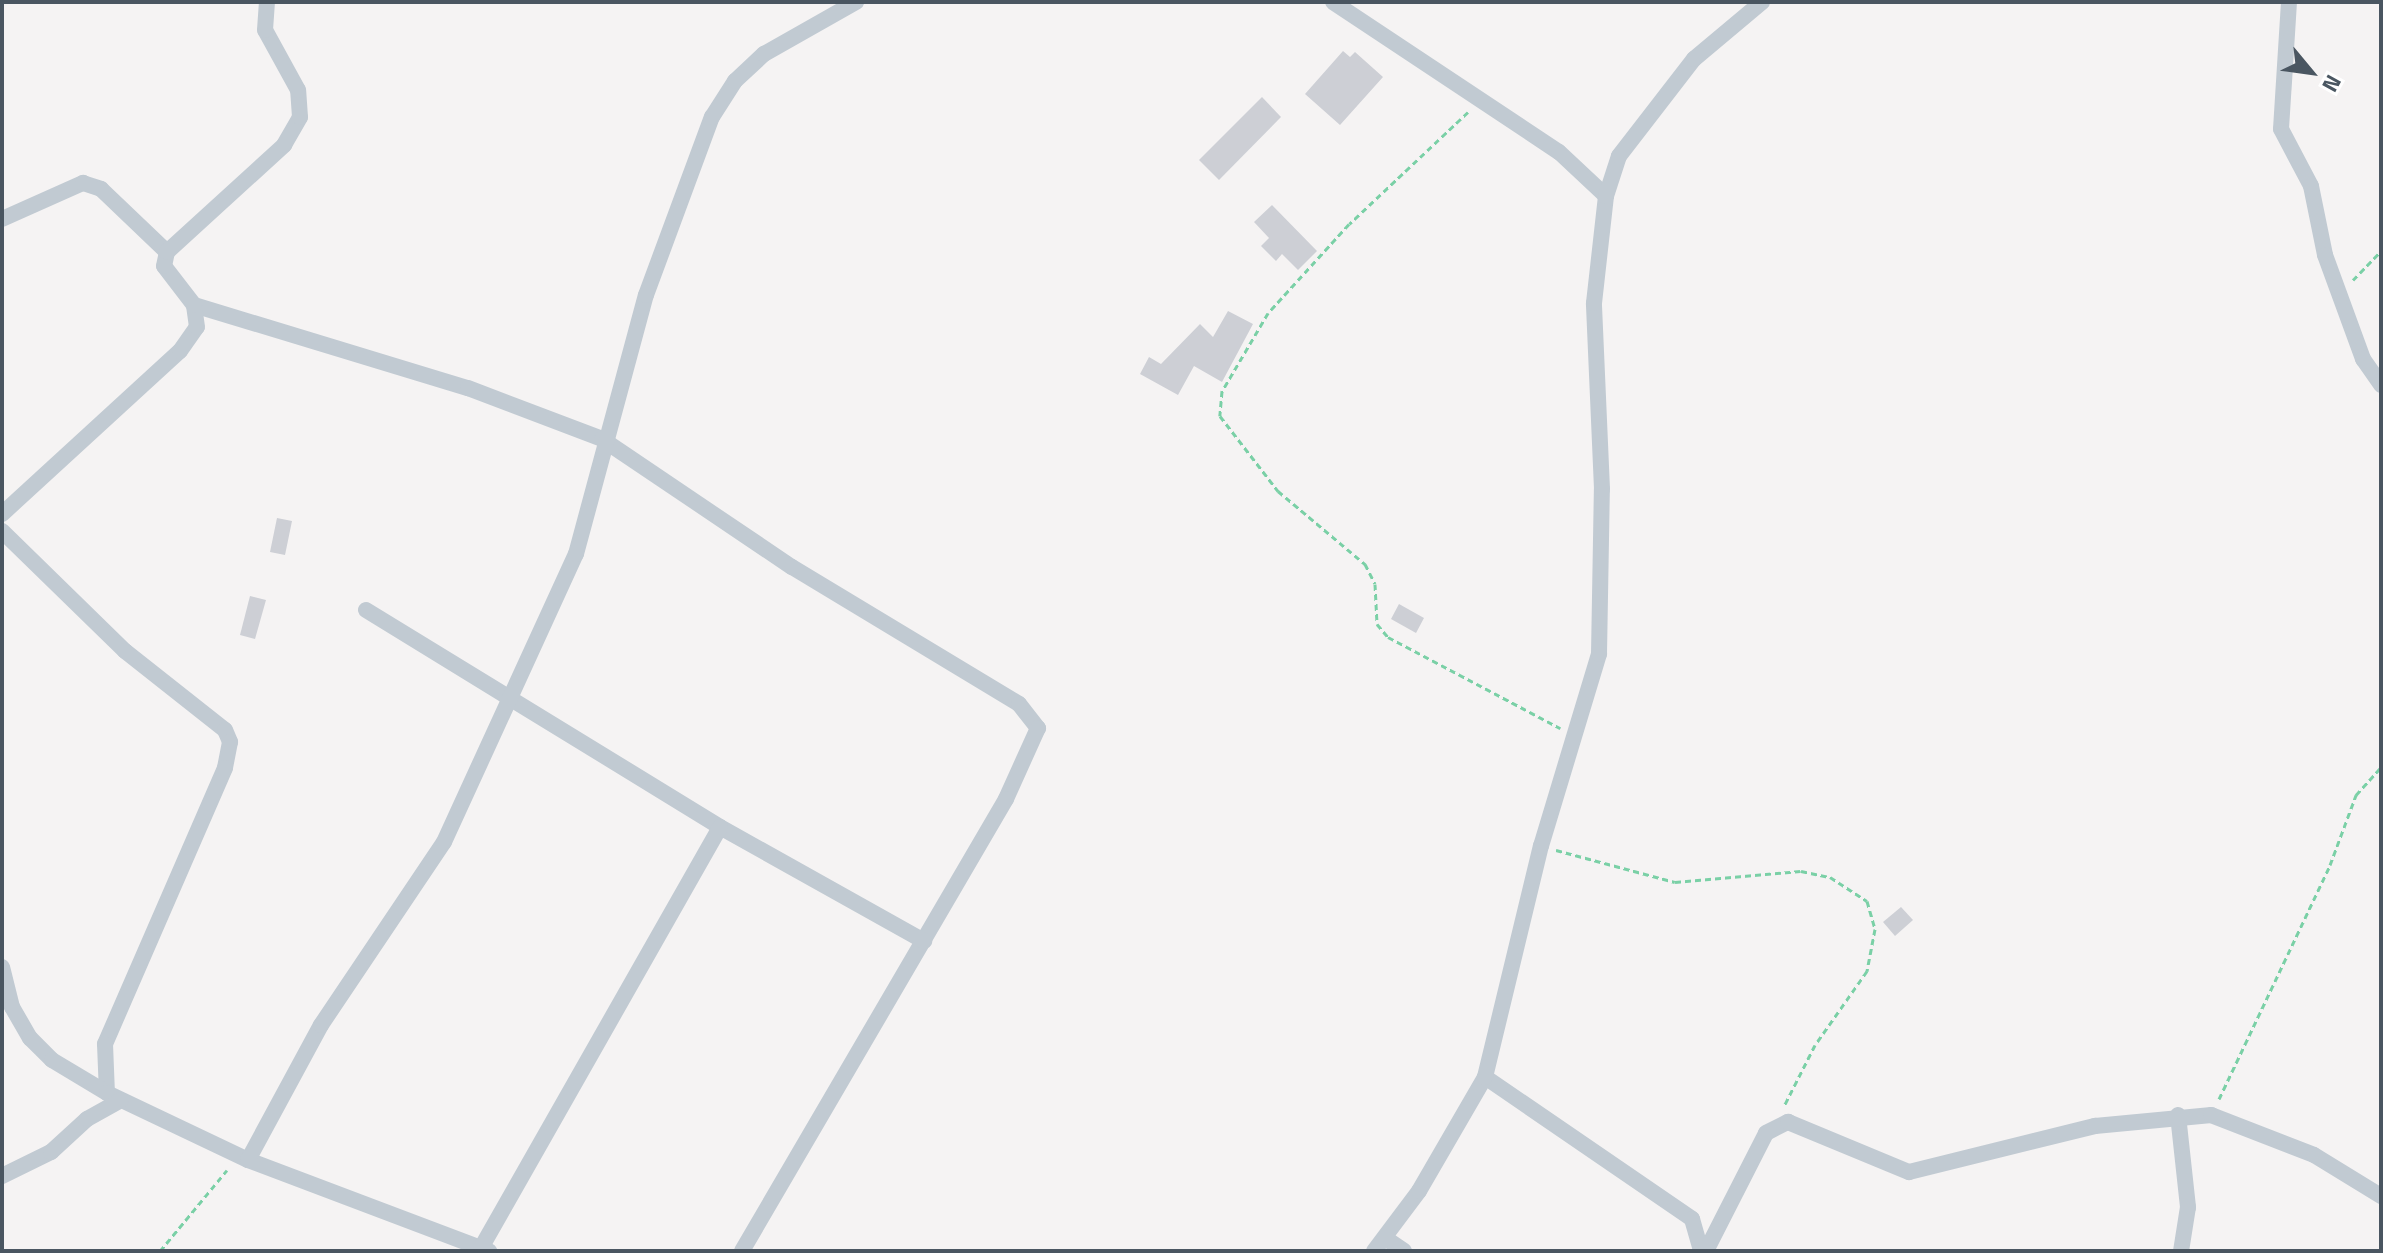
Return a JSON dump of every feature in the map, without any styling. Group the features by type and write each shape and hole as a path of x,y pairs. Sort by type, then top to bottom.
{"street":[{"path":"167,252 284,145 300,117 298,90 265,30 267,2"},
{"path":"245,1159 321,1025 444,842 576,554 602,439 691,161 712,117 735,81 764,54 856,2"},
{"path":"1333,2 1559,152 1606,196"},
{"path":"1404,1251 1379,1244 1485,1077 1541,846 1599,654 1602,489 1594,303 1606,196 1619,156 1660,97 1762,2"},
{"path":"2289,2 2281,129 2311,186 2325,255 2341,290 2363,359 2381,385"},
{"path":"2,219 83,183 101,189 167,252 171,279 194,305 468,388 602,439 1031,716 1038,728 1035,747 742,1251"},
{"path":"2,514 180,351 197,327 194,305"},
{"path":"2,531 125,651 212,718 230,742 225,768 105,1044 114,1097"},
{"path":"366,610 720,827 924,941"},
{"path":"2,967 12,1007 30,1038 52,1060 114,1097 245,1159 485,1249 720,827"},
{"path":"1485,1077 1683,1213 1698,1231 1704,1251"},
{"path":"2,1176 51,1152 114,1097"},
{"path":"2178,1115 2188,1207 2181,1251"},
{"path":"1704,1251 1775,1125 1804,1125 1909,1172 2095,1126 2178,1115 2211,1115 2314,1155 2381,1196"}],"path":[{"path":"1480,101 1349,224 1268,313 1222,391 1220,416 1278,491 1365,564 1375,584 1377,624 1388,637 1576,737"},
{"path":"2341,290 2381,251"},
{"path":"2211,1115 2330,865 2356,795 2381,767"},
{"path":"1541,846 1675,882 1801,871 1830,877 1867,901 1875,929 1867,971 1815,1045 1775,1125"},
{"path":"160,1251 245,1159"}],"building":[{"path":"1343,51 1350,57 1355,52 1383,77 1340,125 1305,94"},
{"path":"1262,97 1281,117 1219,180 1199,160"},
{"path":"1272,205 1317,251 1298,270 1282,254 1276,261 1261,246 1269,238 1254,222"},
{"path":"1228,311 1253,324 1222,382 1194,366 1178,395 1140,374 1149,357 1161,364 1200,324 1213,337"},
{"path":"277,518 292,521 285,555 270,552"},
{"path":"250,596 266,600 255,639 240,635"},
{"path":"1399,604 1424,618 1416,633 1391,619"},
{"path":"1901,907 1913,920 1895,936 1883,922"}]}
